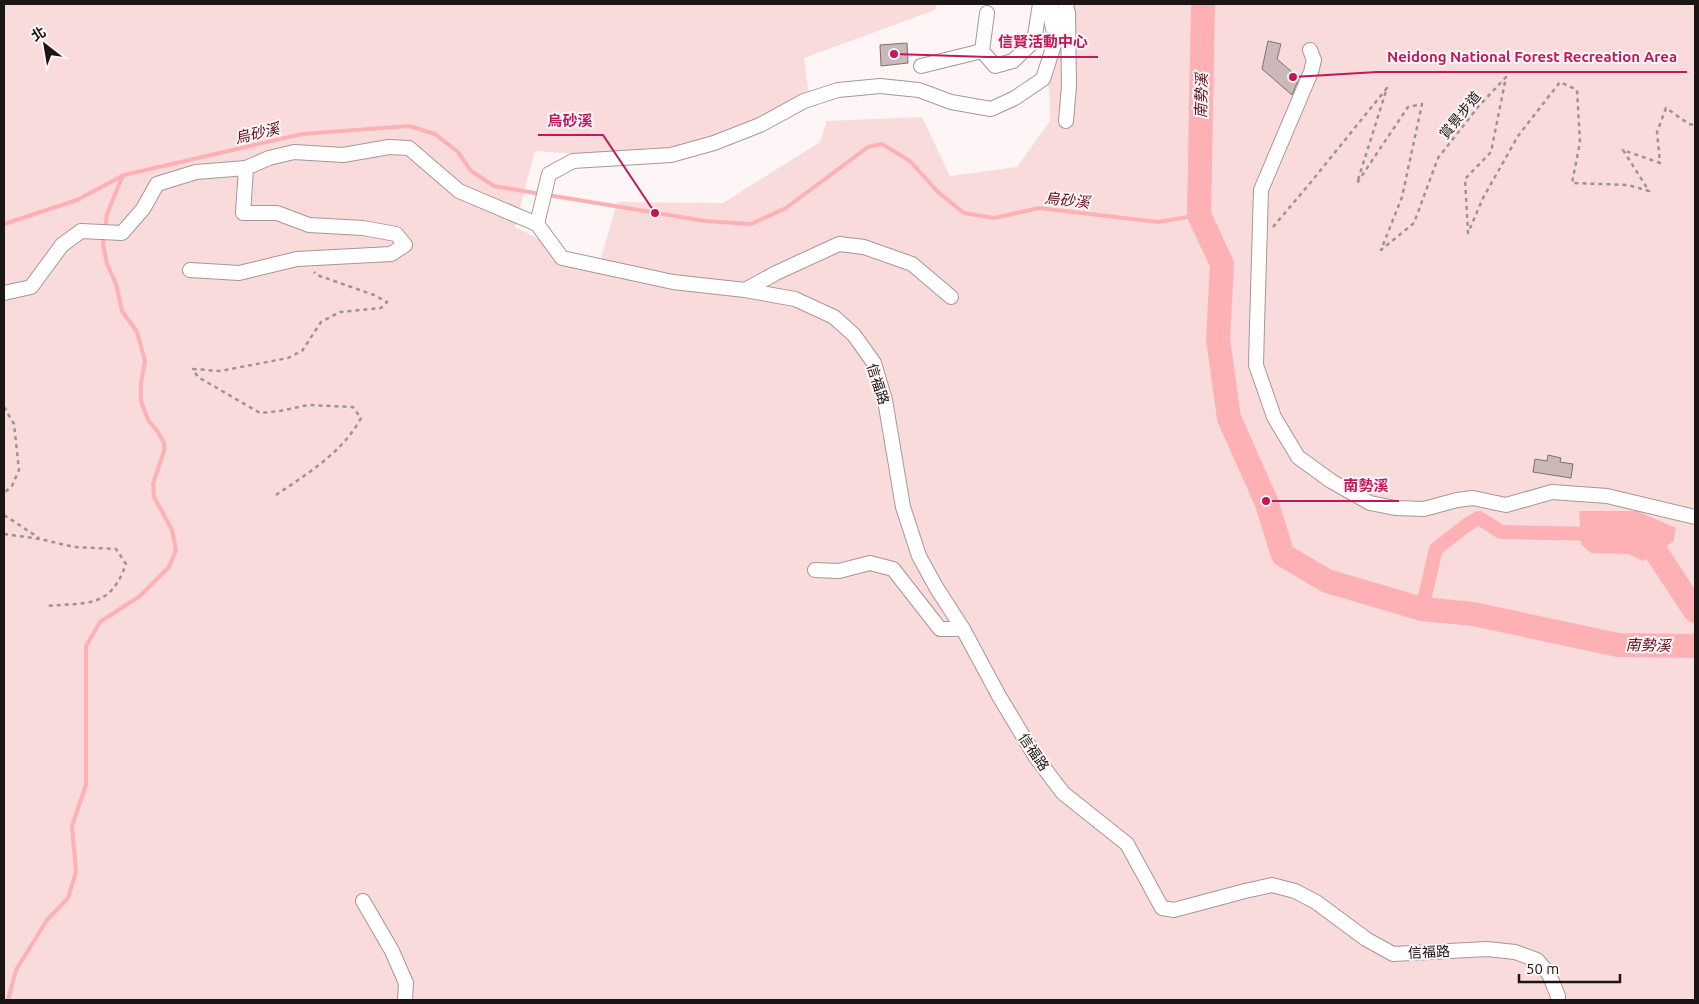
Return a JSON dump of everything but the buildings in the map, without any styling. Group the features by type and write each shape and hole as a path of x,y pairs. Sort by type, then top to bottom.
{"street":[{"path":"987,13 982,51 995,66 1013,61 1034,41 1040,4"},
{"path":"1052,4 1050,14 1055,39"},
{"path":"4,293 31,286 62,245 81,231 122,233 143,209 157,184 196,172 246,168 270,158 294,152 343,155 389,147 408,148 459,191 537,224 549,174 573,161 671,155 714,144 760,125 804,101 838,90 880,86 919,90 951,102 991,109 1015,98 1043,79 1067,4"},
{"path":"1066,121 1069,86 1067,4"},
{"path":"1310,50 1314,60 1310,72 1261,190 1256,365 1274,417 1298,457 1331,481 1370,503 1394,508 1424,509 1474,498 1506,505 1552,492 1607,496 1695,517"},
{"path":"921,66 982,51"},
{"path":"190,270 239,273 297,259 390,254 405,246 396,234 363,228 309,225 277,213 243,213 246,168"},
{"name":"信福路","path":"537,224 562,258 673,282 746,290 795,299 834,316 854,335 874,363 885,400 903,507 919,556 963,629 1034,756 1063,793 1128,844 1162,908 1174,910 1245,891 1272,886 1294,891 1316,902 1366,939 1393,954 1487,949 1515,952 1537,960 1549,974 1558,1000"},
{"path":"746,290 776,273 839,244 864,247 912,264 951,297"},
{"path":"814,570 839,571 870,562 893,569 940,629 963,629"},
{"path":"363,901 392,951 406,983 405,1000"}],"path":[{"name":"賞景步道","path":"1261,241 1387,88 1356,183 1408,107 1422,104 1402,197 1381,250 1414,223 1438,158 1478,107 1506,77 1491,152 1465,179 1468,233 1483,198 1518,136 1560,82 1576,90 1580,142 1572,183 1628,185 1649,191 1624,150 1660,163 1657,132 1666,108 1689,124 1695,125"},
{"path":"276,495 314,469 354,431 361,418 353,407 335,406 308,405 260,413 198,377 193,369 220,372 288,358 302,352 321,322 340,312 381,308 386,302 374,295 317,275 297,259"},
{"path":"4,407 14,424 19,470 12,486 4,493"},
{"path":"4,515 40,539"},
{"path":"4,534 40,539 74,547 116,550 126,564 120,581 104,598 90,602 47,606"}],"shaded area":[{"path":"4,4 937,4 935,10 804,58 810,103 667,160 535,151 515,227 598,269 617,202 723,203 820,142 827,121 922,117 950,176 1017,167 1050,121 1047,4 1695,4 1695,1000 4,1000"},
{"path":"1579,511 1637,511 1676,528 1673,542 1643,561 1628,554 1591,553 1581,544"}],"waterway":[{"name":"南勢溪","path":"1203,4 1199,215 1222,264 1218,339 1229,418 1266,501 1283,555 1327,581 1422,609 1473,614 1618,645 1695,646"},
{"name":"烏砂溪","path":"4,224 77,200 124,175 302,134 409,126 435,134 458,152 471,171 494,186 541,194"},
{"name":"烏砂溪","path":"548,195 705,221 751,224 786,208 868,147 882,144 910,161 938,192 964,213 994,218 1039,208 1158,222 1199,215"},
{"path":"8,1000 16,970 47,920 68,898 76,872 72,826 86,785 86,646 100,622 140,596 169,567 176,550 172,530 154,497 153,484 164,451 164,443 148,420 141,401 141,383 145,361 137,332 122,311 116,284 107,264 103,244 107,214 123,175"},
{"path":"1422,609 1436,549 1468,524 1479,518 1501,532 1598,534"},
{"path":"1658,555 1695,611"}],"place":[{"name":"信賢活動中心","path":"894,54"},
{"name":"Neidong National Forest Recreation Area","path":"1293,77"},
{"name":"烏砂溪","path":"655,213"},
{"name":"南勢溪","path":"1266,501"}]}
